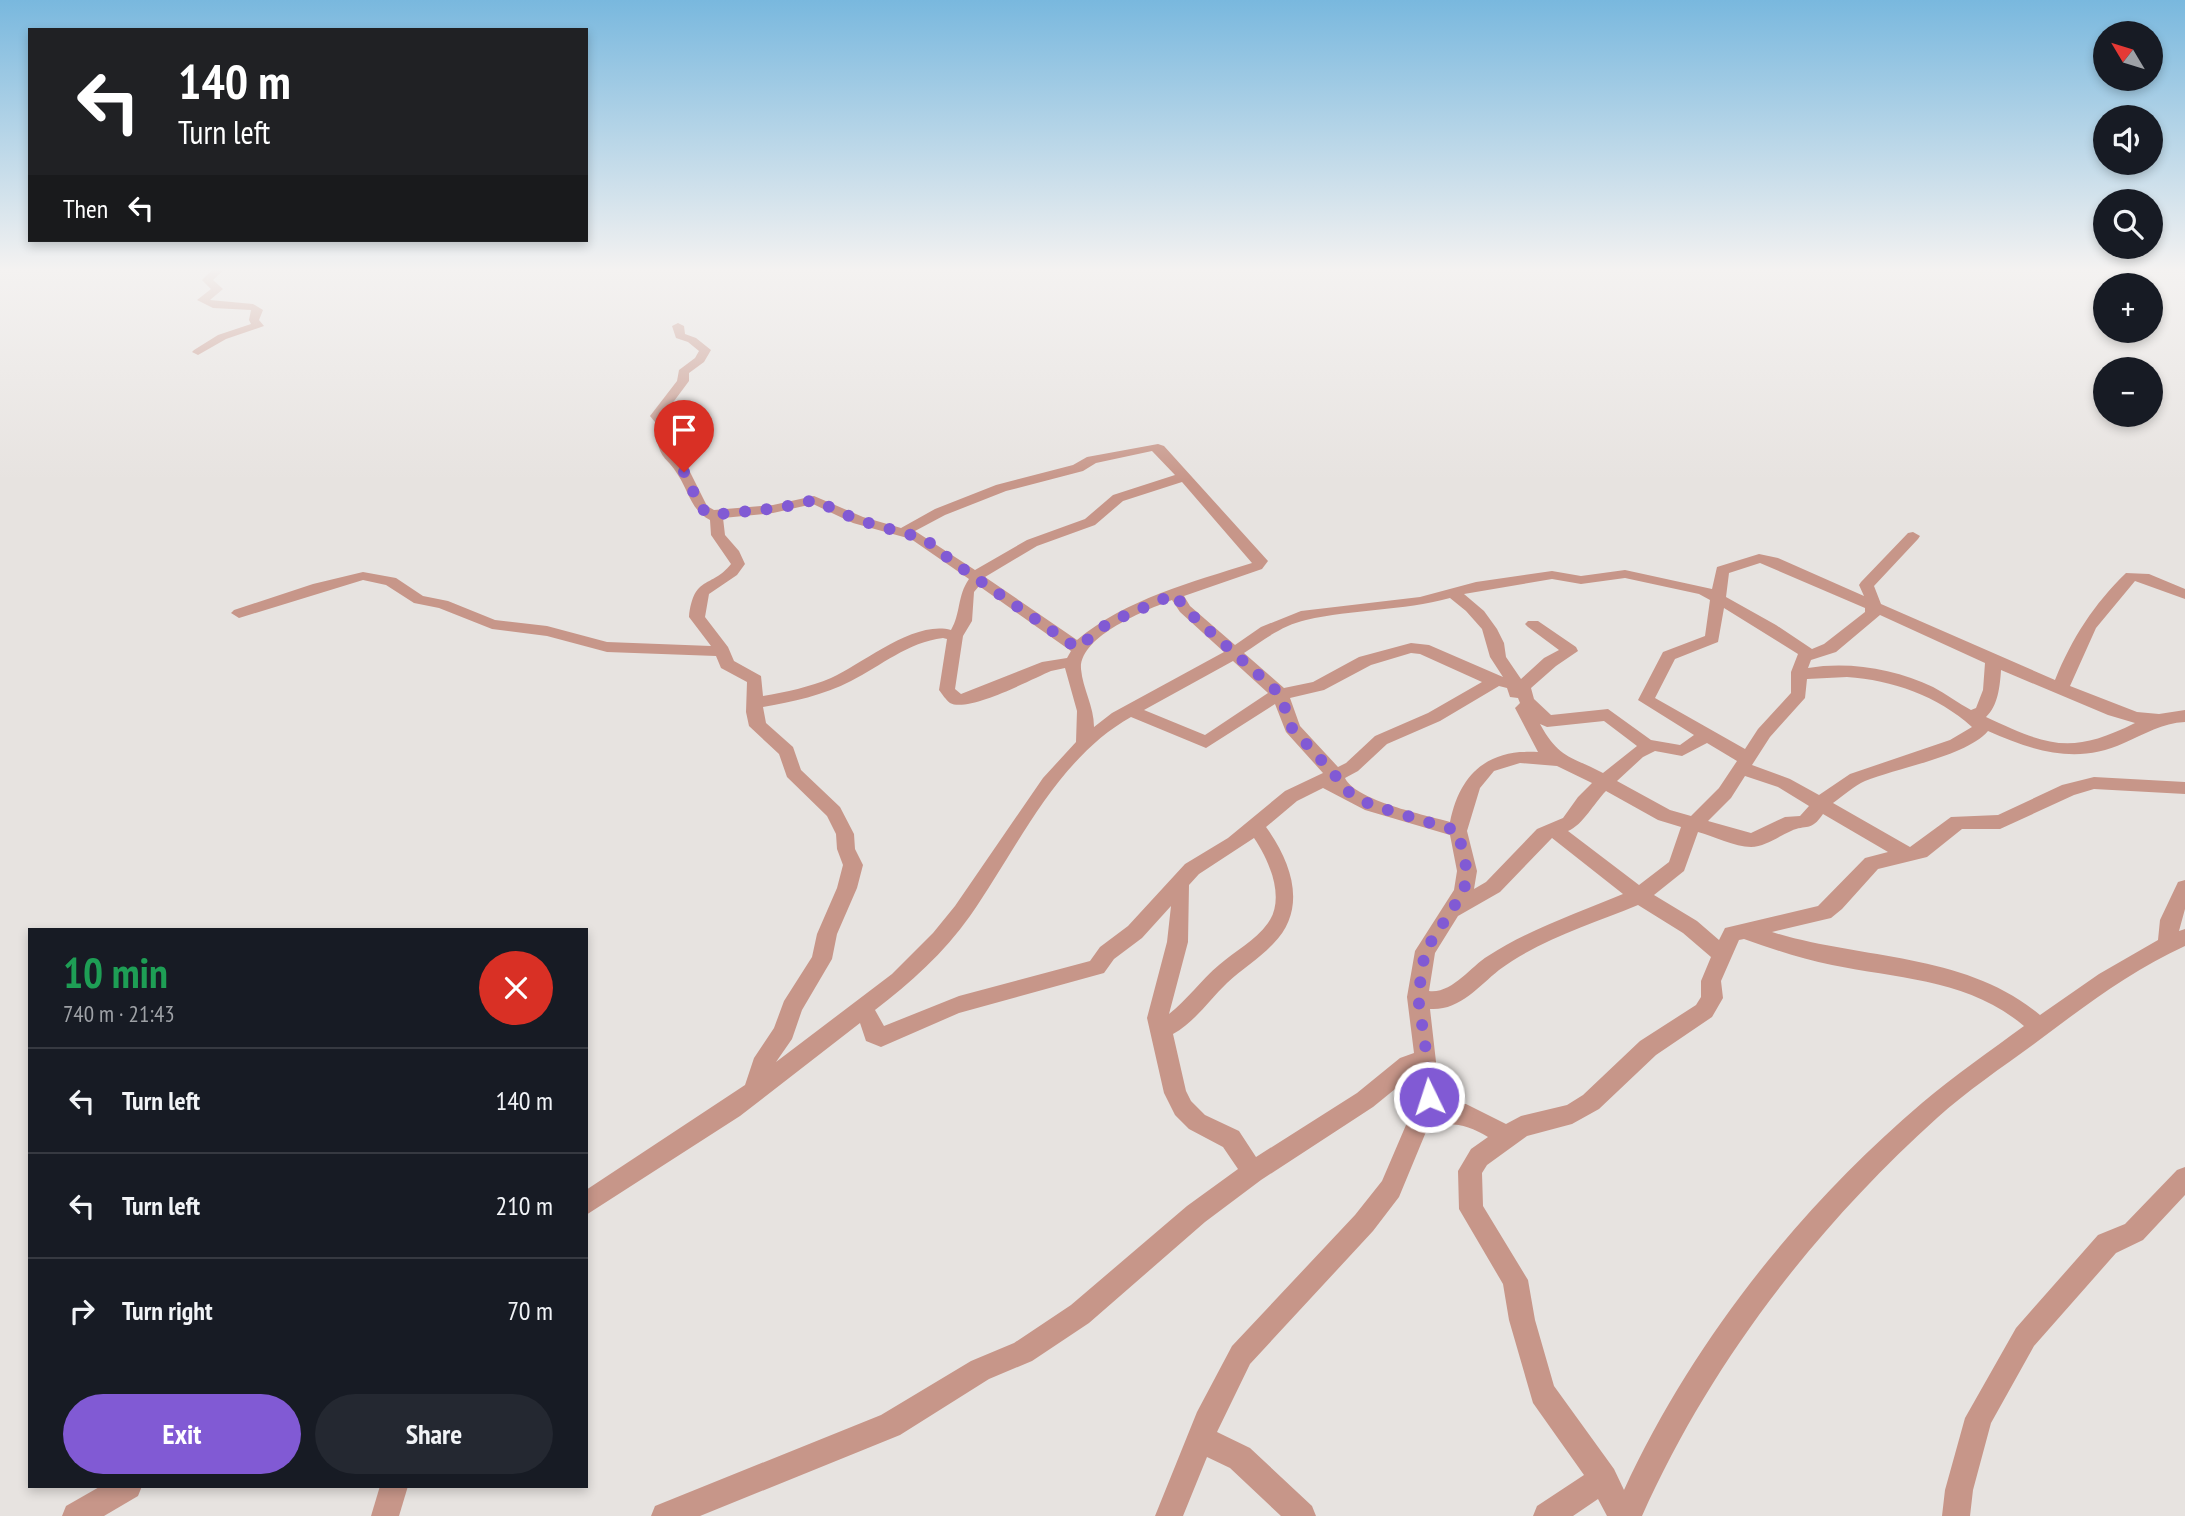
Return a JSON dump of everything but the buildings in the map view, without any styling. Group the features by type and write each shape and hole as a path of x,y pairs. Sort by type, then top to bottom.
{"street":[{"path":"198,352 219,339"},
{"path":"687,339 705,350 700,360 683,372 683,381 656,415 667,428 662,437 667,456 683,471 701,508 718,523 721,541 734,554 738,564 731,572 704,588 696,614 722,651 724,659 733,669 755,680 754,712 760,729 787,751 793,773 834,813 845,834 846,849 853,864 847,888 827,934 821,962 792,1007 785,1032 760,1070 755,1091"},
{"path":"904,532 940,512 989,492 1078,468 1092,460 1150,447 1159,449 1261,561 1257,566 1175,594 1108,623 1075,655 961,700 951,697 947,690 955,636 964,621 967,592 975,578 996,562 1032,543 1090,522 1118,498 1183,477"},
{"path":"710,515 779,508 814,500 858,520 925,539 1075,655 1085,708 1084,744"},
{"path":"1418,997 1433,1001 1450,998 1495,962 1542,936 1639,896 1677,866 1685,849 1685,837 1693,823 1718,800 1746,764 1764,733 1799,694 1799,676 1804,657 1830,648 1873,614 1875,608 1866,585 1913,536"},
{"path":"1908,855 1820,803 1746,764 1707,734 1646,700 1669,656 1712,639 1716,599 1723,570 1759,558 1773,561 1939,634 1993,663 2135,718 2160,720 2185,716"},
{"path":"588,1203 755,1091 899,980 940,939 1049,782 1084,744 1112,720 1235,653 1260,633 1301,616 1357,611 1476,586 1546,575 1581,580 1620,573 1693,587 1771,628 1809,654"},
{"path":"239,613 318,587 363,576 391,581 419,600 443,604 463,615 497,625 547,631 607,647 722,651"},
{"path":"2060,688 2081,634 2105,599 2131,576 2144,578 2185,594"},
{"path":"1452,593 1463,599 1489,630 1496,641 1499,659 1510,670 1527,701 1547,721 1565,717 1608,715 1648,746"},
{"path":"1175,594 1185,609 1265,684 1280,694 1292,728 1332,782 1371,805 1458,831"},
{"path":"1519,686 1550,662 1570,651 1533,624"},
{"path":"756,702 780,699 838,682 890,652 933,634 946,631 955,636"},
{"path":"1131,711 1206,742 1280,694 1329,682 1373,658 1418,648 1496,681 1519,686"},
{"path":"1971,717 1983,712 1991,690 1993,663"},
{"path":"1799,676 1832,671 1903,682 1926,690 1971,717 2022,738 2068,750 2088,750 2112,743 2160,720"},
{"path":"861,1010 873,1023 874,1034 881,1038 909,1023 953,1007 1097,967 1107,954 1135,932 1192,869 1235,843 1291,796 1332,782 1381,740 1434,717 1496,681"},
{"path":"1519,686 1522,706 1547,755"},
{"path":"1169,1516 1200,1439 1241,1355 1364,1223 1391,1189 1422,1118 1429,1097 1418,997 1425,951 1464,891 1467,871 1458,831 1466,796 1480,774 1497,762 1547,755 1605,782 1650,808 1737,838 1761,839 1792,822 1802,823 1810,819 1820,803 1856,778 1975,735 1982,727 1971,717"},
{"path":"1454,909 1493,887 1544,834 1570,823 1584,802 1648,746 1654,745 1677,753 1707,734"},
{"path":"1625,1516 1604,1479 1543,1393 1522,1320 1514,1280 1471,1209 1469,1196 1474,1164 1521,1127 1572,1114 1591,1102 1648,1048 1704,1011 1712,998 1711,981 1724,956 1727,939 1741,930 1786,923 1824,912 1872,863 1920,852 1958,822 2000,822 2081,785 2131,783 2185,788"},
{"path":"1161,1030 1182,1020 1215,981 1282,920 1286,895 1278,863 1271,846 1255,826"},
{"path":"1553,830 1639,896 1690,927 1724,956"},
{"path":"1179,884 1182,913 1175,954 1159,1006 1161,1030 1175,1093 1183,1108 1197,1122 1231,1139 1253,1172"},
{"path":"1625,1516 1685,1397 1802,1240 1928,1112 2132,961 2177,940 2171,920 2185,887"},
{"path":"1741,930 1833,957 1919,969 1960,979 2005,998 2040,1027"},
{"path":"665,1516 890,1425 980,1370 1023,1352 1080,1314 1172,1231 1253,1172 1365,1100 1408,1065 1426,1059"},
{"path":"1422,1118 1449,1110 1487,1124 1506,1137"},
{"path":"1956,1516 1959,1490 1979,1418 2025,1336 2107,1244 2134,1232 2185,1178"},
{"path":"1200,1439 1240,1458 1302,1516"},
{"path":"1547,1516 1604,1479"},
{"path":"76,1516 125,1488"},
{"path":"385,1516 393,1488"}],"route":[{"path":"684,472 683,477 701,508 710,515 779,508 814,500 858,520 925,539 975,578 1077,648 1108,623 1175,594 1185,609 1265,684 1280,694 1296,735 1335,775 1342,788 1371,805 1458,831 1467,871 1464,891 1425,951 1418,997 1430,1078 1429,1097"}]}
